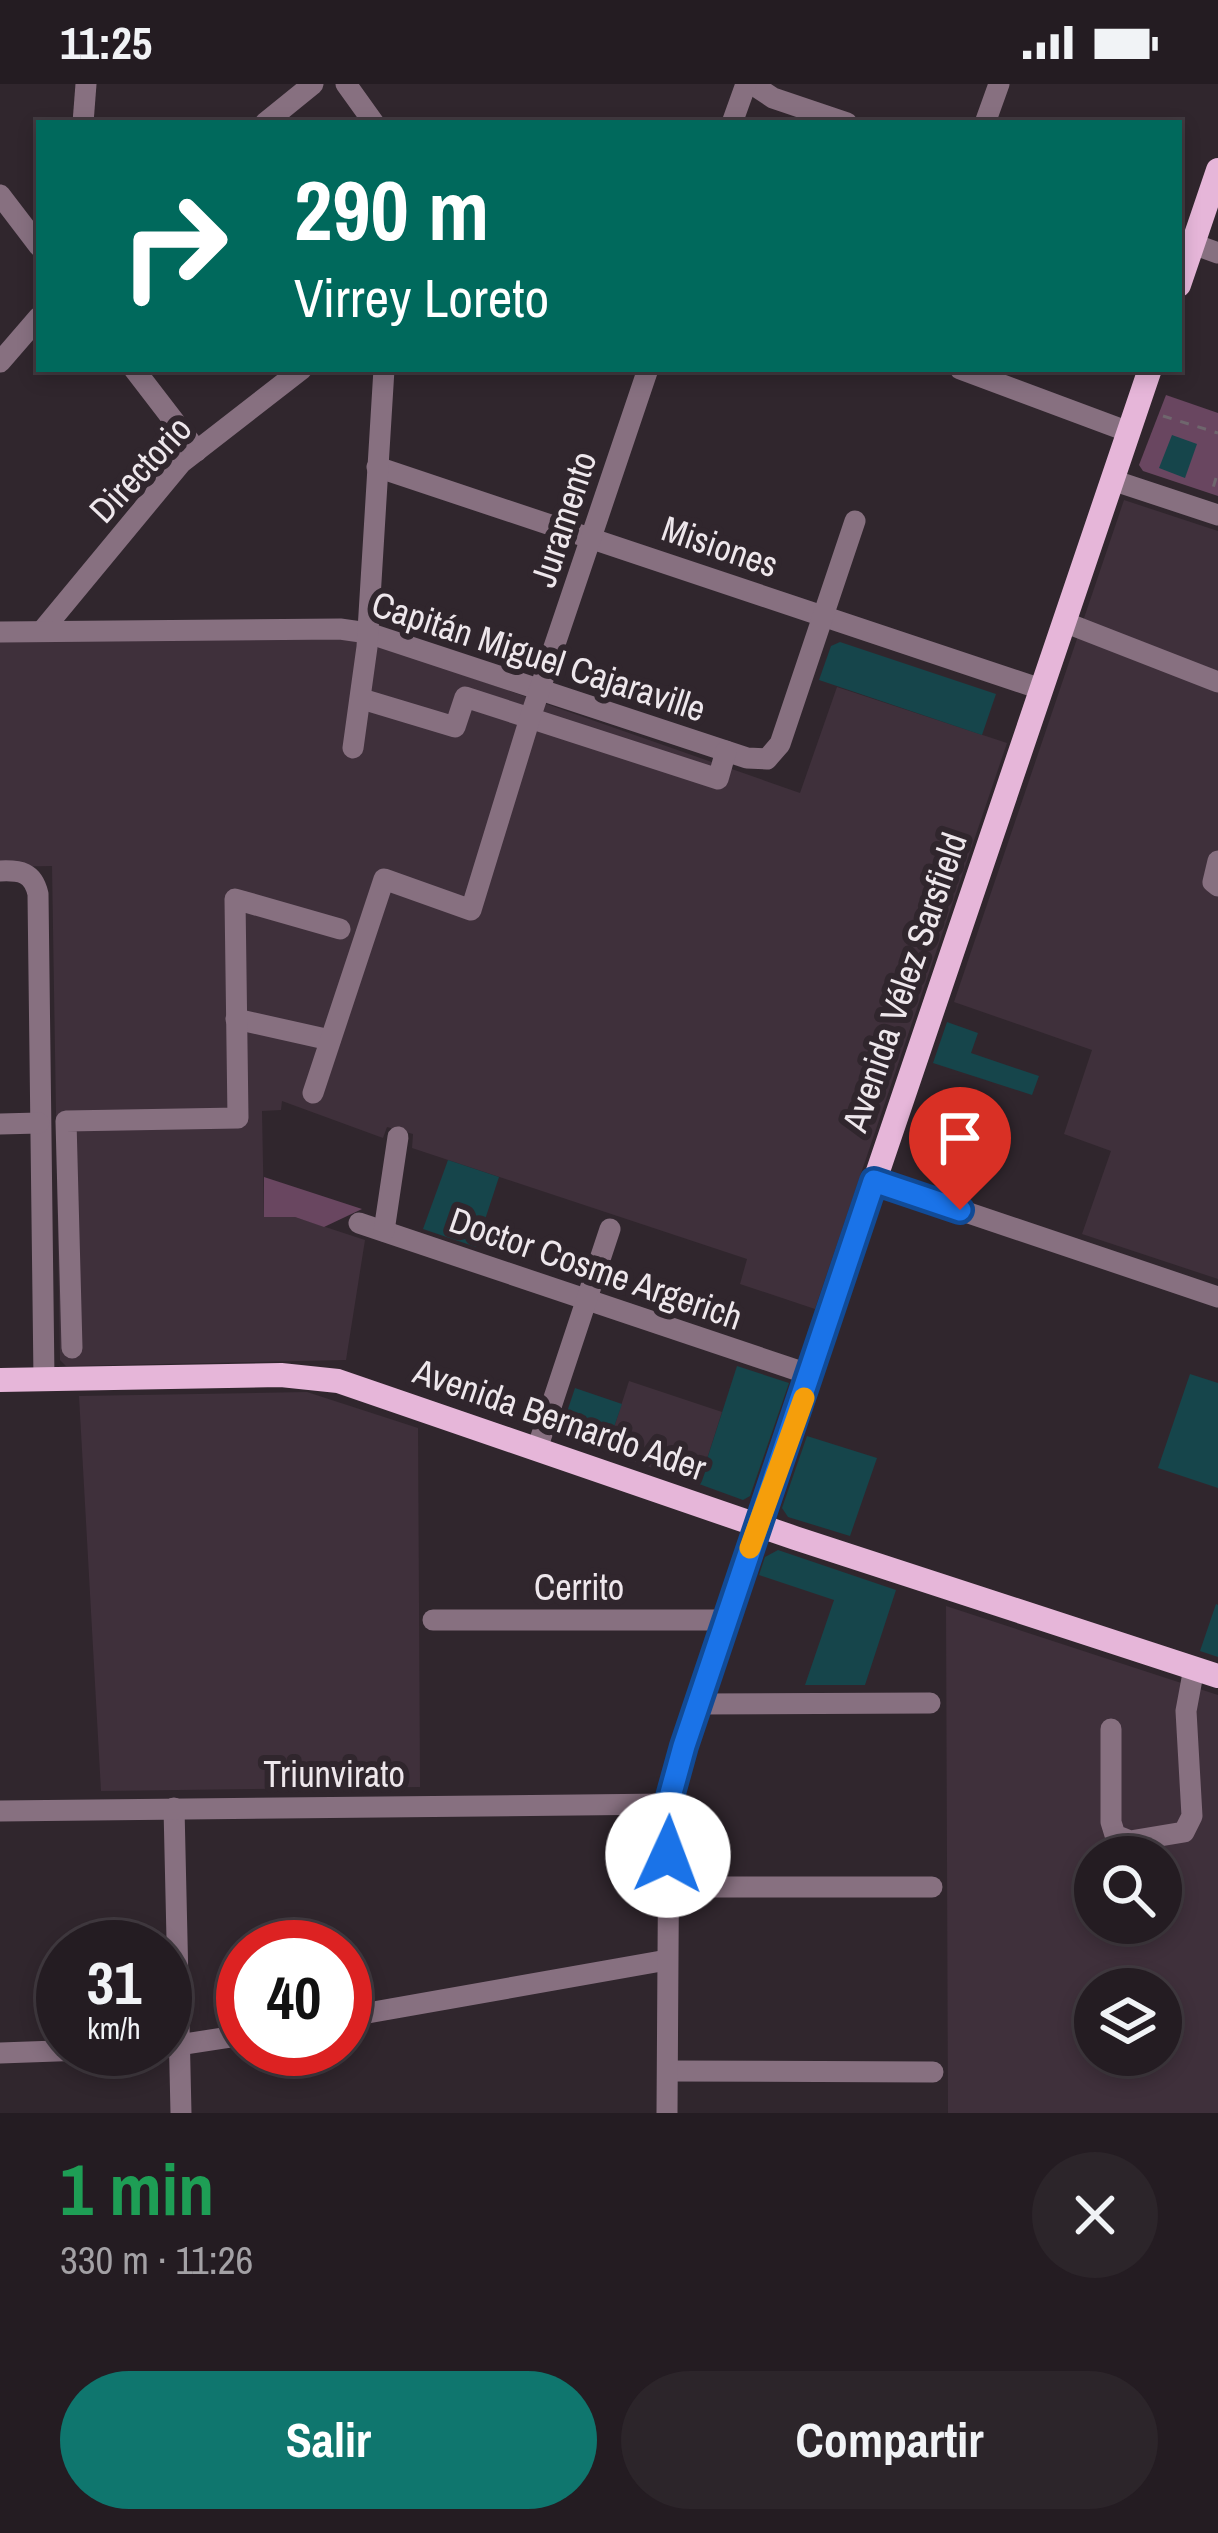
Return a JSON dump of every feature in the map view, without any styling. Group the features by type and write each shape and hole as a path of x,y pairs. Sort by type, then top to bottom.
{"main road":[{"path":"1186,242 1218,170"},
{"name":"Avenida Vélez Sarsfield","path":"758,1526 1149,372"},
{"name":"Avenida Bernardo Ader","path":"0,1380 281,1375 338,1381 758,1526 1206,1672"}],"street":[{"path":"82,120 86,84"},
{"path":"269,120 313,84"},
{"path":"346,84 372,120"},
{"path":"733,120 749,84 773,98 838,120"},
{"path":"986,120 998,84"},
{"path":"0,195 36,242"},
{"path":"1186,242 1218,253"},
{"path":"0,362 36,320"},
{"path":"136,372 196,451"},
{"name":"Directorio","path":"42,631 182,463 298,372"},
{"path":"353,748 368,633 385,372"},
{"name":"Juramento","path":"330,1040 384,878 471,910 530,718 647,372"},
{"path":"969,372 1129,432"},
{"name":"Misiones","path":"377,467 1041,689"},
{"path":"1112,480 1218,515"},
{"path":"823,616 855,521"},
{"name":"Capitán Miguel Cajaraville","path":"0,632 340,629 368,633 758,760 767,759 780,744 823,616"},
{"path":"1064,622 1218,682"},
{"path":"362,699 454,727 465,697 718,779 726,751"},
{"path":"1218,861 1213,882 1218,886"},
{"path":"0,871 23,872 31,877 38,894 44,1379"},
{"path":"72,1348 66,1121 238,1118 235,899 340,929"},
{"path":"236,1019 330,1040 313,1093"},
{"path":"0,1124 39,1123"},
{"path":"384,1231 398,1137"},
{"path":"874,1181 1218,1297"},
{"name":"Doctor Cosme Argerich","path":"359,1223 812,1376"},
{"path":"537,1449 610,1229"},
{"name":"Avenida Vélez Sarsfield","path":"667,2113 668,1804 758,1526"},
{"name":"Cerrito","path":"433,1620 724,1620"},
{"path":"1111,1729 1115,1835 1130,1841 1184,1832 1192,1816 1186,1711 1206,1672"},
{"path":"697,1704 930,1703"},
{"name":"Triunvirato","path":"0,1811 668,1804"},
{"path":"173,1920 174,1808"},
{"path":"668,1887 932,1887"},
{"path":"372,2013 667,1960"},
{"path":"0,2053 36,2052"},
{"path":"668,2072 933,2072"},
{"path":"176,2076 181,2113"}],"path":[{"path":"1163,416 1218,433"},
{"path":"1216,478 1213,488 1218,489"}],"shaded area":[{"path":"1166,395 1218,413 1218,496 1143,471 1139,465"},
{"path":"1124,500 1218,531 1218,1279 1082,1234 1111,1151 1064,1134 1092,1050 954,1002"},
{"path":"0,637 361,639 800,793 837,687 1007,743 815,1309 740,1284 747,1259 412,1148 413,1134 387,1127 383,1138 282,1101 281,1110 262,1111 264,1217 295,1217 365,1240 346,1360 66,1366 60,1360 52,866 0,867"},
{"path":"264,1177 362,1209 324,1227 295,1217 264,1217"},
{"path":"629,1381 722,1412 699,1484 606,1452"},
{"path":"307,1392 418,1428 420,1787 101,1791 79,1396"},
{"path":"946,1606 1218,1695 1218,2113 948,2113"}],"building":[{"path":"1172,435 1197,444 1185,478 1159,468"},
{"path":"840,642 996,694 982,735 819,680 831,646"},
{"path":"947,1022 978,1033 971,1053 1039,1076 1032,1095 933,1063"},
{"path":"448,1160 499,1177 476,1247 423,1229"},
{"path":"737,1366 789,1383 750,1496 743,1500 699,1484"},
{"path":"1190,1374 1218,1383 1218,1488 1158,1468"},
{"path":"575,1388 622,1404 614,1427 567,1412"},
{"path":"807,1436 877,1458 850,1536 788,1517 782,1508"},
{"path":"778,1550 896,1590 865,1685 805,1685 834,1600 759,1575 765,1557"},
{"path":"1218,1605 1218,1657 1200,1651"}],"slow traffic":[{"path":"750,1548 804,1398"}],"route":[{"path":"668,1855 668,1804 684,1746 874,1181 960,1210"}]}
